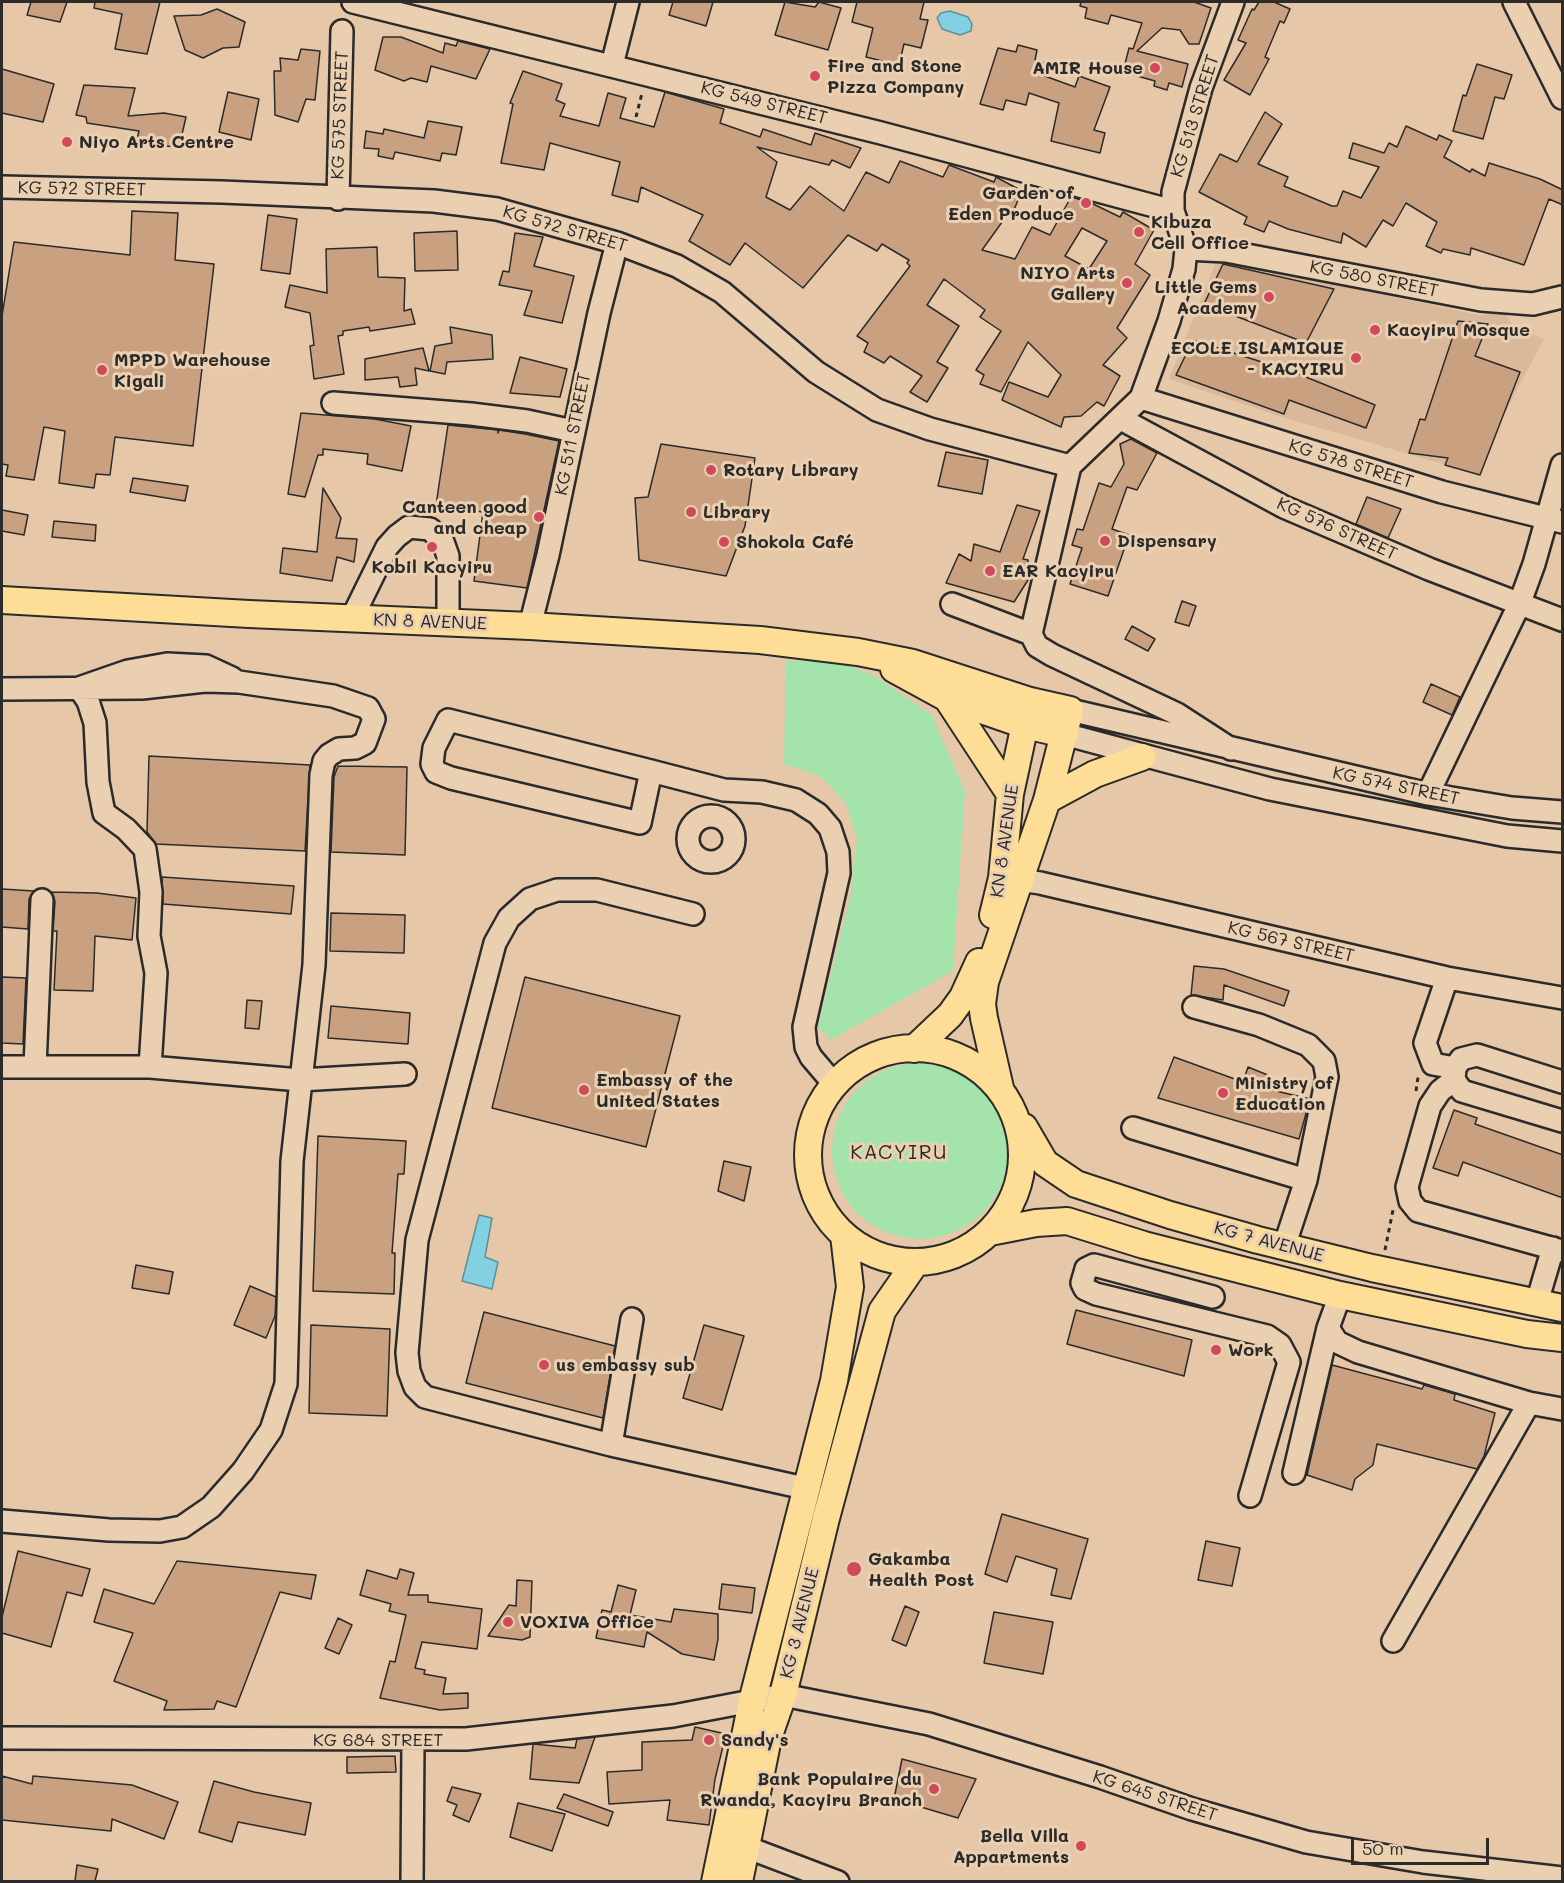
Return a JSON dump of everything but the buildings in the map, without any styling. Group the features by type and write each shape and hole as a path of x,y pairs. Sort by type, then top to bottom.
{"main road":[{"name":"KN 8 AVENUE","path":"2,600 530,626 760,640 858,652 913,663 1027,713"},
{"name":"KN 8 AVENUE","path":"858,652 947,698 1027,713"},
{"path":"947,698 1010,794"},
{"name":"KN 8 AVENUE","path":"914,1049 950,1015 963,998 1012,879 1010,794 1027,713"},
{"path":"1000,1088 982,1004 1012,879 1047,800 1067,722 1027,713"},
{"path":"1047,800 1095,774 1142,757"},
{"path":"897,1049 914,1049 936,1049 971,1062 1000,1088 1013,1109 1023,1152 1023,1177 1016,1195 990,1232 968,1248 943,1258 916,1262 878,1255 844,1235 825,1214 817,1198 807,1162 809,1134 818,1108 834,1084 863,1061 897,1049"},
{"name":"KG 7 AVENUE","path":"1013,1109 1045,1163 1076,1184 1170,1215 1284,1247 1563,1308"},
{"name":"KG 7 AVENUE","path":"990,1232 1036,1222 1067,1221 1144,1245 1340,1295 1527,1334 1563,1338"},
{"name":"KG 3 AVENUE","path":"715,1881 752,1702 809,1489 834,1381 850,1287 844,1235"},
{"name":"KG 3 AVENUE","path":"739,1881 768,1738 783,1695 825,1518 866,1366 882,1311 916,1262"}],"street":[{"name":"KG 549 STREET","path":"353,2 612,65 1173,211"},
{"path":"612,65 628,2"},
{"name":"KG 513 STREET","path":"1070,466 1141,398 1169,321 1184,269 1186,249 1173,211 1173,192 1177,172 1201,88 1233,2"},
{"path":"1514,2 1563,98"},
{"name":"KG 575 STREET","path":"338,198 342,31"},
{"name":"KG 572 STREET","path":"2,187 222,192 434,201 497,209 617,243 677,266 722,292 816,372 877,410 930,429 1070,466"},
{"name":"KG 511 STREET","path":"530,626 617,243"},
{"name":"KG 580 STREET","path":"1186,249 1226,250 1481,300 1533,304 1563,297"},
{"name":"KG 578 STREET","path":"1141,398 1442,492 1555,521"},
{"path":"333,403 471,414 527,421 573,431"},
{"name":"KG 576 STREET","path":"1121,419 1284,507 1519,605 1563,620"},
{"path":"1428,794 1519,605 1555,521 1563,465"},
{"path":"952,604 1031,628 1070,466"},
{"path":"352,618 387,547 409,527 430,530 443,542 448,556 448,622"},
{"name":"KG 574 STREET","path":"1031,628 1036,646 1177,714 1231,749"},
{"path":"2,689 142,688 205,681 239,682 333,696 368,708 374,719 365,743 355,748 339,749 329,755 324,761 321,775 314,965 300,1080 288,1243 286,1384 271,1430 243,1471 211,1507 182,1527 160,1531 109,1530 2,1521"},
{"path":"79,688 88,701 94,723 98,782 104,813 126,829 145,849 151,892 149,936 156,973 150,1067"},
{"path":"651,771 640,823 451,778 436,772 432,764 434,748 448,720 651,771 724,790 762,792 796,800 818,814 830,828 838,852 839,873 804,1026 806,1047 811,1058 834,1084"},
{"path":"1067,722 1142,757 1270,789 1507,836 1563,841"},
{"name":"KG 574 STREET","path":"1067,722 1231,749 1428,794 1512,808 1563,812"},
{"path":"718,818 724,790"},
{"path":"1507,836 1512,808"},
{"name":"KG 567 STREET","path":"1012,879 1447,978 1563,998"},
{"path":"693,914 597,890 557,890 530,899 509,918 495,943 417,1240 407,1353 409,1371 415,1386 425,1397 611,1445 809,1489"},
{"path":"35,1067 42,900"},
{"path":"1447,978 1425,1043 1433,1064 1455,1074 1462,1091 1563,1121"},
{"path":"1194,1007 1259,1026 1298,1041 1317,1052 1324,1061 1327,1077 1306,1180 1284,1247"},
{"path":"1537,1302 1558,1250 1418,1211 1410,1201 1407,1187 1430,1106 1455,1074 1461,1059 1477,1055 1563,1082"},
{"path":"2,1067 150,1067 300,1080 405,1074"},
{"path":"1133,1128 1306,1180"},
{"path":"1213,1297 1094,1264 1086,1269 1082,1283 1085,1289 1096,1294 1267,1336 1280,1345 1289,1362 1250,1496"},
{"path":"1209,1322 1221,1265"},
{"path":"1294,1473 1328,1328 1340,1295"},
{"path":"611,1445 632,1319"},
{"path":"1328,1328 1337,1342 1358,1352 1529,1403 1563,1409"},
{"path":"1393,1641 1529,1403"},
{"name":"KG 645 STREET","path":"752,1702 783,1695 929,1724 1192,1809 1306,1842 1423,1862 1563,1878"},
{"name":"KG 684 STREET","path":"2,1738 466,1739 673,1716 752,1702"},
{"path":"412,1881 413,1740"},
{"path":"746,1847 838,1881"}],"shaded area":[{"name":"ECOLE ISLAMIQUE - KACYIRU","path":"1217,259 1484,316 1486,308 1505,311 1513,326 1544,339 1499,424 1480,475 1282,417 1169,379"}],"green space":[{"path":"786,661 838,661 876,677 932,715 965,792 953,971 831,1040 818,1027 851,893 857,839 846,803 820,776 784,764"},
{"path":"920,1063 954,1070 969,1078 982,1089 993,1102 1001,1117 1008,1151 1001,1185 993,1200 982,1213 969,1224 954,1232 920,1239 886,1232 871,1224 858,1213 847,1200 839,1185 832,1151 839,1117 847,1102 858,1089 871,1078 886,1070"}],"water":[{"path":"950,11 968,17 972,24 971,31 960,35 942,29 937,18 941,13"},
{"path":"479,1215 492,1218 485,1257 498,1262 492,1289 462,1281"}],"place":[{"name":"AMIR House","path":"1155,68"},
{"name":"Fire and Stone Pizza Company","path":"815,76"},
{"name":"Niyo Arts Centre","path":"67,142"},
{"name":"Garden of Eden Produce","path":"1086,203"},
{"name":"Kibuza Cell Office","path":"1139,232"},
{"name":"NIYO Arts Gallery","path":"1127,283"},
{"name":"Little Gems Academy","path":"1269,297"},
{"name":"Kacyiru Mosque","path":"1375,330"},
{"name":"ECOLE ISLAMIQUE - KACYIRU","path":"1356,358"},
{"name":"MPPD Warehouse Kigali","path":"102,370"},
{"name":"Rotary Library","path":"711,470"},
{"name":"Library","path":"691,512"},
{"name":"Canteen good and cheap","path":"539,517"},
{"name":"Dispensary","path":"1105,541"},
{"name":"Shokola Café","path":"724,542"},
{"name":"Kobil Kacyiru","path":"432,547"},
{"name":"EAR Kacyiru","path":"990,571"},
{"name":"Embassy of the United States","path":"584,1090"},
{"name":"Ministry of Education","path":"1223,1093"},
{"name":"Work","path":"1216,1350"},
{"name":"us embassy sub","path":"544,1365"},
{"name":"Gakamba Health Post","path":"854,1569"},
{"name":"VOXIVA Office","path":"508,1622"},
{"name":"Sandy's","path":"709,1740"},
{"name":"Bank Populaire du Rwanda, Kacyiru Branch","path":"934,1789"},
{"name":"Bella Villa Appartments","path":"1081,1846"}],"district":[{"name":"KACYIRU","path":"899,1153"}]}
